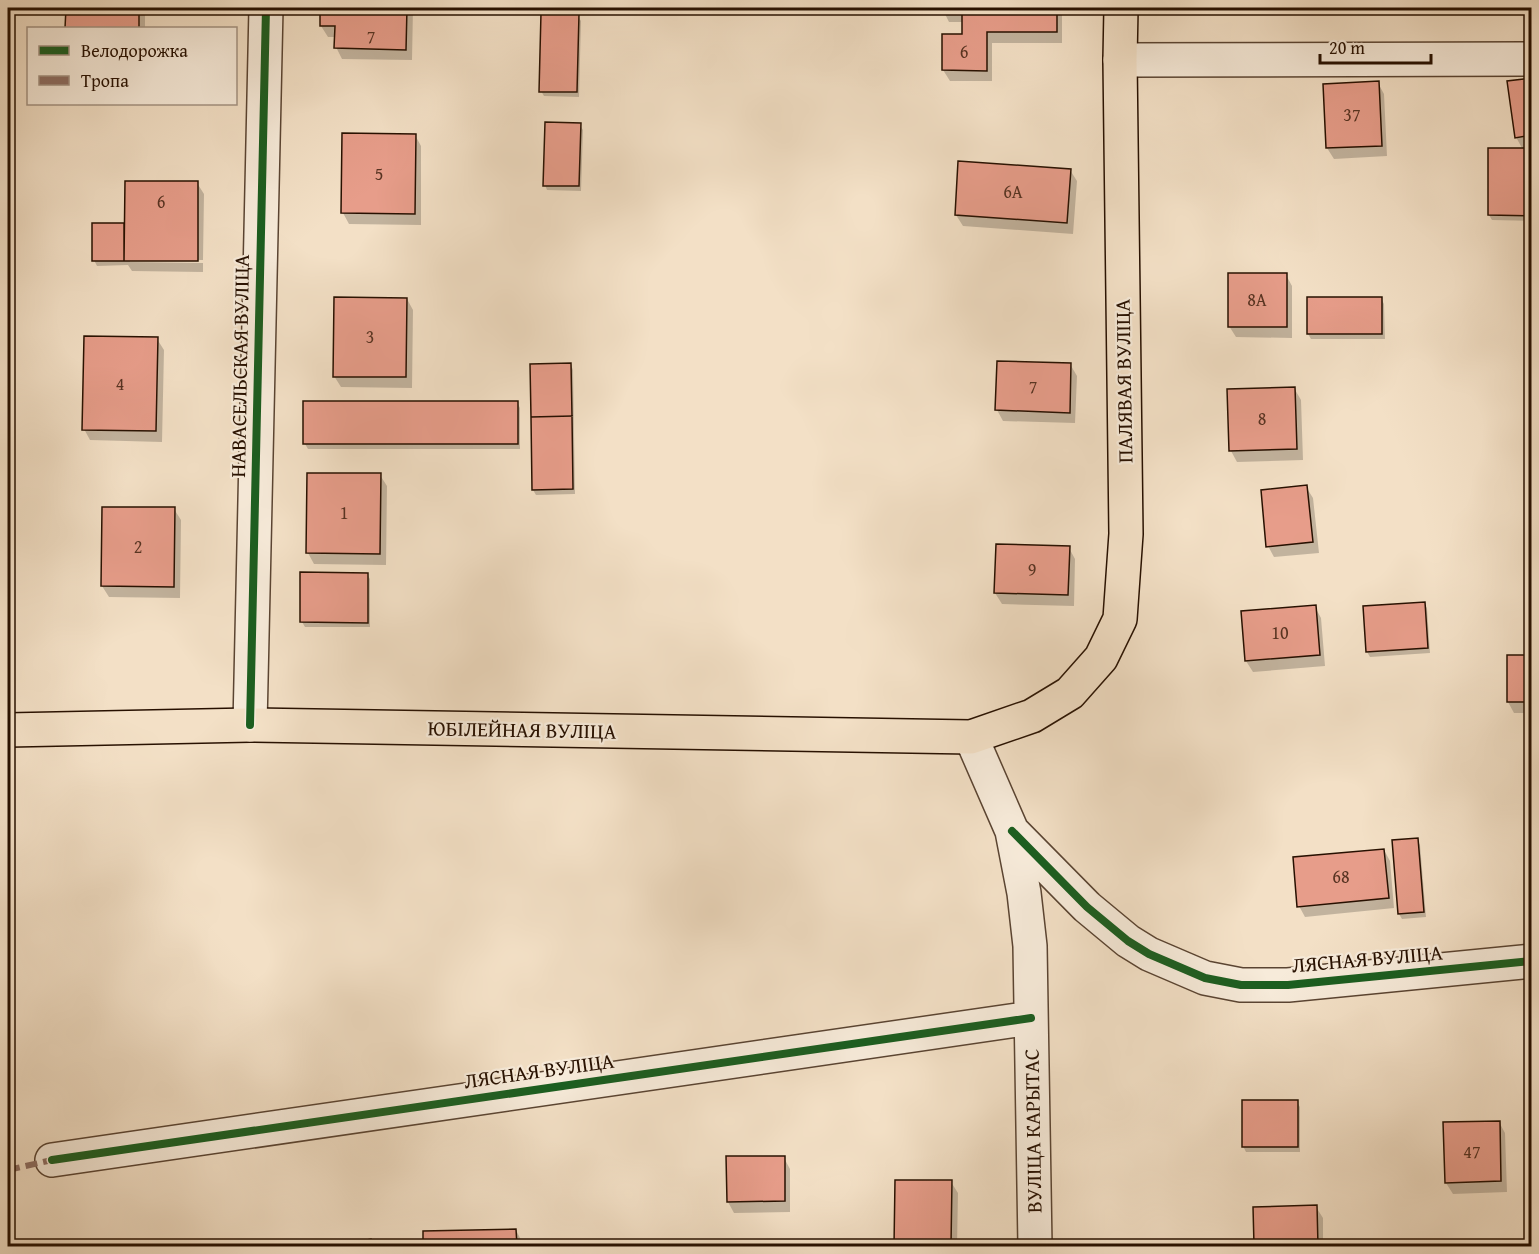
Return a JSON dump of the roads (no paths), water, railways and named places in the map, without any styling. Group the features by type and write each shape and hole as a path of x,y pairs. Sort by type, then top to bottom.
{"main road":[{"name":"ПАЛЯВАЯ ВУЛІЦА","path":"1032,716 1070,693 1101,658 1120,619 1126,534 1121,8"},
{"name":"ЮБІЛЕЙНАЯ ВУЛІЦА","path":"8,730 250,725 971,737 1032,716"}],"street":[{"name":"НАВАСЕЛЬСКАЯ ВУЛІЦА","path":"250,725 266,8"},
{"path":"1120,60 1532,59"},
{"name":"ВУЛІЦА КАРЫТАС","path":"971,737 1012,831 1024,892 1030,946 1035,1246"},
{"name":"ЛЯСНАЯ ВУЛІЦА","path":"1012,831 1087,907 1128,940 1149,954 1205,978 1240,985 1288,985 1532,961"},
{"name":"ЛЯСНАЯ ВУЛІЦА","path":"52,1160 1031,1018"}]}
